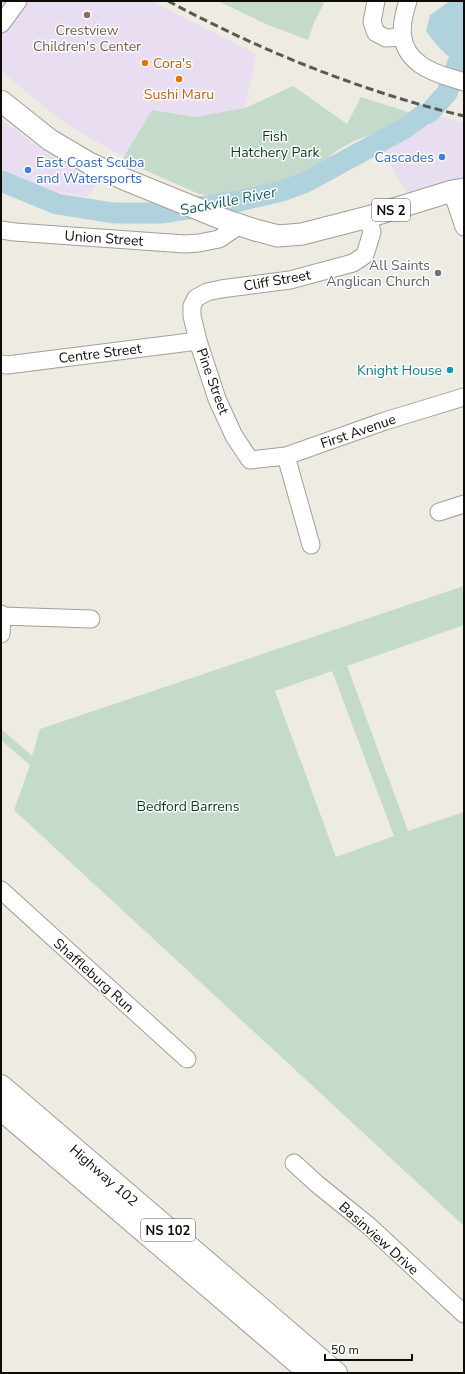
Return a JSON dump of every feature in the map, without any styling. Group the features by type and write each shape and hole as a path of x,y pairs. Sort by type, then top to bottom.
{"highway":[{"name":"Highway 102","path":"1,1086 336,1373"},
{"name":"Highway 102","path":"1,1109 310,1373"}],"main road":[{"name":"NS 2","path":"1,101 50,140 89,163 124,179 232,222 278,236 302,234 368,217 458,190"}],"street":[{"path":"1,24 18,1"},
{"path":"376,1 372,22 376,33 386,38 402,37"},
{"path":"408,1 402,18 402,37 406,49 420,65 464,82"},
{"path":"458,190 464,225"},
{"name":"Cliff Street","path":"196,298 208,292 221,289 290,280 352,263 365,255 372,232 368,217"},
{"name":"Union Street","path":"1,230 185,244 219,239 232,222"},
{"name":"Pine Street","path":"196,298 192,306 192,316 198,341 217,399 234,436 250,460"},
{"name":"Centre Street","path":"1,364 7,365 198,341"},
{"name":"First Avenue","path":"250,460 286,456 385,421 464,397"},
{"path":"286,456 311,546"},
{"path":"438,512 464,504"},
{"path":"1,634 2,615 91,619"},
{"name":"Shaffleburg Run","path":"1,890 187,1059"},
{"name":"Basinview Drive","path":"294,1163 317,1184 369,1226 464,1314"}],"shaded area":[{"path":"1,1 152,1 256,54 245,108 195,117 152,110 124,157 58,118 1,71"},
{"path":"429,113 464,123 464,191 413,203 378,143 405,128 424,114"},
{"path":"1,119 41,149 98,182 87,197 48,190 1,170"}],"green space":[{"path":"218,1 325,1 314,23 308,40 266,24"},
{"name":"Fish Hatchery Park","path":"293,86 347,124 361,97 408,112 393,124 338,150 298,183 278,193 275,190 271,190 232,198 199,194 122,160 152,110 195,117 245,108"},
{"name":"Bedford Barrens","path":"464,586 464,625 347,666 408,831 464,812 464,1226 14,810 30,765 1,740 1,729 32,756 40,729","holes":["332,671 394,836 336,857 275,691"]}],"water":[{"path":"450,1 464,1 464,63 452,59 447,55 426,31 430,15"}],"waterway":[{"name":"Sackville River","path":"1,181 57,204 113,213 161,213 239,201 282,191 304,183 405,128 424,114 429,113 447,93 458,62"}],"railway":[{"path":"168,1 238,36 312,68 388,95 464,116"}],"place":[{"name":"Crestview Children's Center","path":"87,15"},
{"name":"Cora's","path":"145,63"},
{"name":"Sushi Maru","path":"179,79"},
{"name":"Cascades","path":"442,157"},
{"name":"East Coast Scuba and Watersports","path":"28,170"},
{"name":"All Saints Anglican Church","path":"438,273"},
{"name":"Knight House","path":"450,370"}]}
